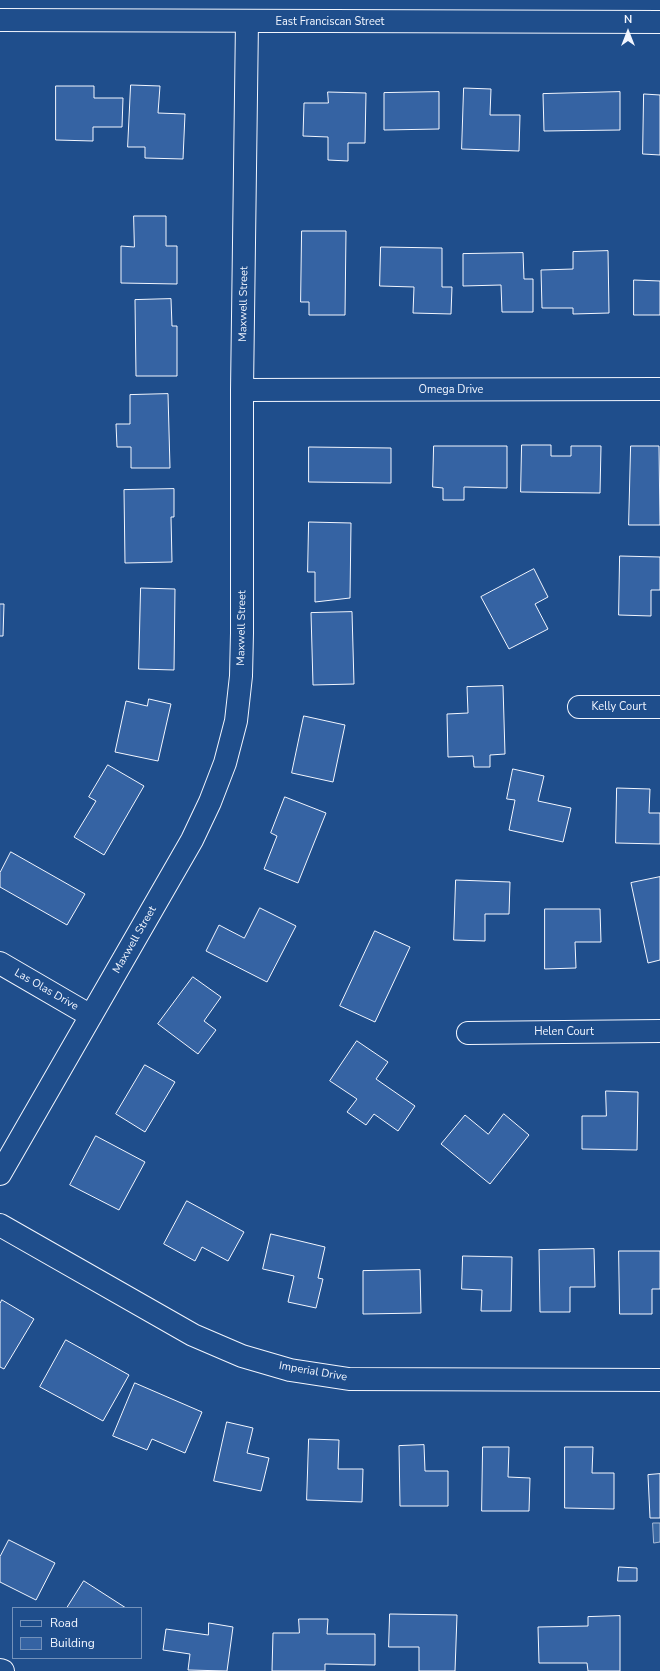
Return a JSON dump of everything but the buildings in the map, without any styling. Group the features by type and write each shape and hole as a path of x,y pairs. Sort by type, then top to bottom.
{"street":[{"name":"East Franciscan Street","path":"0,20 660,22"},
{"name":"Maxwell Street","path":"0,1174 192,840 210,802 225,763 236,721 241,676 242,633 242,390 247,21"},
{"name":"Omega Drive","path":"242,390 660,389"},
{"name":"Kelly Court","path":"579,707 660,707"},
{"name":"Las Olas Drive","path":"0,963 91,1016"},
{"name":"Helen Court","path":"468,1033 660,1031"},
{"name":"Imperial Drive","path":"0,1225 193,1335 242,1356 290,1370 350,1379 660,1380"}],"water":[{"path":"653,1523 660,1523 660,1542 654,1543"}]}
